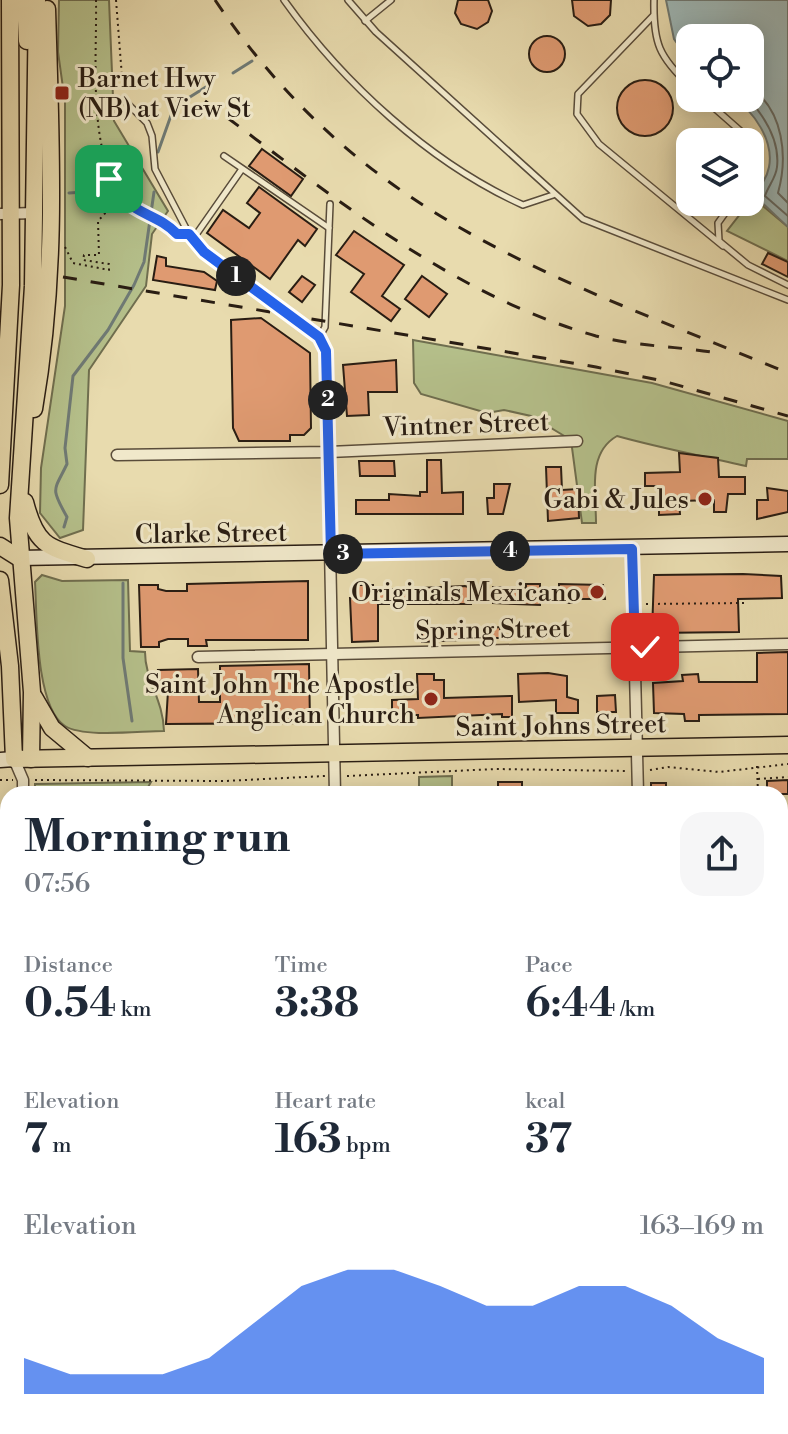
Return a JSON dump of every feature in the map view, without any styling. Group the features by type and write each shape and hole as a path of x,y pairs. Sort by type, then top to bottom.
{"main road":[{"path":"0,485 10,0"},
{"path":"25,0 26,40 35,82"},
{"path":"15,759 32,692 19,558 35,213 37,0"},
{"path":"25,441 45,350 51,287 53,186 47,0"},
{"path":"21,489 32,530 39,539 87,559"},
{"name":"Clarke Street","path":"19,558 788,544"},
{"path":"0,546 19,558"},
{"path":"0,580 10,666 15,759"},
{"path":"32,692 52,728 88,758"},
{"name":"Saint Johns Street","path":"15,759 788,745"}],"street":[{"path":"6,214 35,213"},
{"path":"191,237 204,252 319,337 326,351 335,786"},
{"name":"Vintner Street","path":"117,455 329,452 577,441"},
{"path":"632,549 638,786"},
{"name":"Spring Street","path":"198,657 788,644"},
{"path":"15,759 23,786"}],"lane":[{"path":"284,0 360,87 438,156 523,205 553,195"},
{"path":"348,0 365,21 553,195 595,225 788,300"},
{"path":"365,21 391,0"},
{"path":"654,0 653,16 663,58 676,71"},
{"path":"653,16 578,94 577,114 609,153 723,246 748,265 788,285"},
{"path":"123,99 147,123 152,136 155,169 191,237 242,169"},
{"path":"719,112 737,128"},
{"path":"224,156 329,228"},
{"path":"319,337 325,327 330,204"},
{"path":"723,216 718,223 717,235 723,246"}],"path":[{"path":"96,0 100,132 109,179 117,187 120,197 143,213 156,216 177,234 191,237"},
{"path":"116,0 123,99"},
{"path":"63,242 73,263 109,270 109,264 83,260 84,255 99,255 98,221 120,197"},
{"path":"645,604 744,603"},
{"path":"645,771 668,767 719,772 757,765 788,764"},
{"path":"757,765 758,786"},
{"path":"342,776 496,769 627,771"},
{"path":"40,779 225,781 324,776"},
{"path":"758,779 788,777"},
{"path":"0,1122 0,1147"}],"green space":[{"path":"59,0 109,0 114,121 168,211 152,234 146,286 89,370 83,530 60,538 40,513 41,468 65,306 65,102 58,52"},
{"path":"764,207 788,227 788,261 727,231 739,216 764,216"},
{"path":"413,340 652,383 788,421 788,459 747,459 746,466 617,436 607,443 597,463 596,523 582,523 571,440 531,416 504,410 487,413 421,394 414,383"},
{"path":"42,575 62,581 128,580 130,651 145,652 164,731 85,732 65,726 55,716 43,681 37,637 35,582"},
{"path":"452,776 452,786 419,786 419,777"},
{"path":"151,782 149,786 35,784"}],"water":[{"path":"666,0 788,0 788,227 764,204 764,180 770,157 764,128 749,112 764,112 764,24 676,24 676,42"}],"building":[{"path":"458,0 488,0 492,11 488,22 477,29 461,24 455,13"},
{"path":"572,0 611,0 610,15 601,24 588,26 574,16"},
{"path":"547,36 560,41 565,54 560,67 547,72 534,67 529,54 534,41"},
{"path":"645,80 664,89 673,108 664,127 645,136 626,127 617,108 626,89"},
{"path":"262,149 303,179 291,196 249,166"},
{"path":"259,187 317,229 305,246 298,240 270,279 207,233 223,210 249,228 260,213 247,203"},
{"path":"354,231 404,265 382,296 400,309 391,321 351,292 364,274 336,255"},
{"path":"768,253 788,262 788,277 762,264"},
{"path":"157,256 166,258 166,266 204,272 217,281 215,290 153,280"},
{"path":"302,276 315,285 302,302 289,292"},
{"path":"422,276 447,294 429,317 405,299"},
{"path":"261,318 310,353 311,428 304,435 290,435 290,441 239,441 233,428 231,320"},
{"path":"396,360 397,392 368,392 369,415 347,416 343,365"},
{"path":"679,453 718,458 719,477 745,477 745,494 728,494 726,512 714,512 714,500 679,501 680,514 659,515 659,486 645,486 645,473 680,472"},
{"path":"427,460 441,460 442,493 463,492 463,514 356,514 356,500 389,500 389,494 420,496 420,492 427,492"},
{"path":"359,461 394,461 395,476 360,476"},
{"path":"546,467 561,467 562,490 578,489 579,518 548,521"},
{"path":"494,484 510,484 503,514 488,514 487,498 494,498"},
{"path":"767,488 788,491 788,512 757,519 757,500 768,500"},
{"path":"654,575 781,576 782,598 738,599 739,632 652,633"},
{"path":"308,581 308,640 206,640 207,646 188,646 188,639 168,639 159,642 159,647 141,647 139,585 158,585 158,589 166,591 187,591 187,584"},
{"path":"526,584 540,584 540,605 493,603 493,587 526,588"},
{"path":"559,584 603,585 605,599 572,599 572,603 559,603"},
{"path":"355,585 373,585 373,590 465,586 471,588 471,604 378,604 378,641 352,642 350,598 356,598"},
{"path":"500,627 500,638 483,638 482,629"},
{"path":"459,630 460,640 422,642 422,632"},
{"path":"788,652 788,714 699,715 699,721 685,721 684,714 654,713 653,683 683,681 682,675 698,674 699,682 757,682 757,653"},
{"path":"309,664 310,723 166,724 168,691 161,691 158,670 198,669 199,702 220,702 220,666"},
{"path":"417,674 434,674 434,680 444,680 444,698 512,696 512,717 502,717 502,714 418,718 418,715 392,715 392,700 418,699"},
{"path":"518,674 567,676 567,697 578,700 578,713 556,713 556,700 519,702"},
{"path":"615,695 616,712 597,712 597,696"},
{"path":"788,780 788,786 767,786 767,781"},
{"path":"498,782 522,782 522,786 498,786"},
{"path":"651,783 666,783 666,786 651,786"}],"waterway":[{"path":"233,73 252,61"},
{"path":"158,152 174,107 209,85"},
{"path":"69,193 99,191 135,174"},
{"path":"64,527 67,517 56,489 67,464 65,448 73,376 108,330 134,285 144,262 154,192"},
{"path":"123,583 123,658 132,721"}],"railway":[{"path":"215,0 273,76 335,138 401,190 470,233 543,271 788,373"},
{"path":"205,101 390,236 489,294 541,317 596,336 723,354"},
{"path":"63,277 596,367 663,381 788,416"}],"place":[{"name":"Barnet Hwy (NB) at View St","path":"62,93"},
{"name":"Gabi & Jules","path":"705,499"},
{"name":"Originals Mexicano","path":"597,592"},
{"name":"Saint John The Apostle Anglican Church","path":"431,699"}],"route":[{"path":"109,179 117,187 120,197 143,213 165,220 177,234 189,234 204,252 319,337 326,351 331,554 632,549 635,648 645,647"}]}
